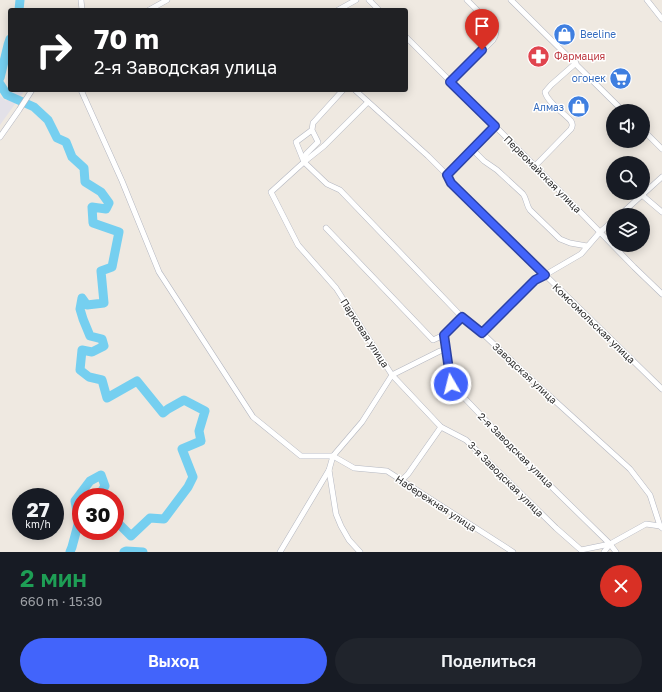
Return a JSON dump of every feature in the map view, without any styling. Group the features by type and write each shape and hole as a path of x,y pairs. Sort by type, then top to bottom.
{"street":[{"path":"153,8 167,0"},
{"path":"342,8 356,0"},
{"path":"369,0 377,8"},
{"path":"450,82 495,37 495,28 467,0"},
{"path":"511,0 617,104"},
{"path":"647,0 662,19"},
{"name":"Первомайская улица","path":"408,39 662,294"},
{"path":"535,166 571,129 571,121 549,100 545,92 550,85 576,63"},
{"path":"0,137 30,92"},
{"path":"82,92 122,181 159,272 253,417 301,456 333,456"},
{"path":"304,162 306,154 318,142 312,130 312,123 341,92"},
{"name":"Комсомольская улица","path":"357,92 428,156 447,175 451,183 662,389"},
{"path":"304,162 324,146 368,102"},
{"path":"447,175 495,126"},
{"path":"304,162 296,142 312,130"},
{"path":"650,137 662,149"},
{"path":"472,149 525,196 530,210 560,239 570,243 587,246"},
{"name":"Парковая улица","path":"304,162 271,192 298,245 336,288 392,375 362,422 333,456 329,470 336,514 349,540 360,552"},
{"name":"Заводская улица","path":"304,162 327,184 340,190 462,317 482,333 630,469 650,495 661,527"},
{"path":"650,188 662,177"},
{"path":"628,208 636,200"},
{"path":"648,200 662,212"},
{"path":"482,333 535,280 581,254 606,227"},
{"path":"326,228 434,340 444,335 462,317"},
{"name":"2-я Заводская улица","path":"444,335 451,384 610,544 616,552"},
{"path":"392,375 446,349"},
{"name":"3-я Заводская улица","path":"392,375 441,427 466,440 556,528 582,550 610,544"},
{"path":"401,481 408,474 441,427"},
{"name":"Набережная улица","path":"333,456 354,468 387,471 513,552"},
{"path":"280,552 329,470"},
{"path":"604,552 610,544 646,524 661,527"}],"shaded area":[{"path":"13,92 24,92 0,125 0,96 6,101"}],"waterway":[{"path":"19,8 20,0"},
{"path":"0,78 8,45"},
{"path":"0,84 7,95 34,107 48,120 57,138 66,142 72,157 84,168 85,182 101,192 109,203 106,209 92,207 93,223 119,232 112,267 101,271 104,303 87,305 82,298 80,309 90,336 102,339 104,346 92,352 82,350 80,370 89,377 102,380 107,398 137,381 163,413 184,400 205,411 199,431 201,441 182,449 193,477 188,487 164,519 150,518 131,536 124,529"},
{"path":"85,488 90,481 101,475 105,486 104,488"},
{"path":"70,552 74,540"},
{"path":"124,552 143,552"}],"place":[{"name":"Beeline","path":"565,34"},
{"name":"Фармация","path":"538,56"},
{"name":"огонек","path":"621,78"},
{"name":"Алмаз","path":"579,107"}],"route":[{"path":"451,384 444,335 462,317 482,333 535,280 545,275 451,183 447,175 495,126 450,82 482,50"}]}
